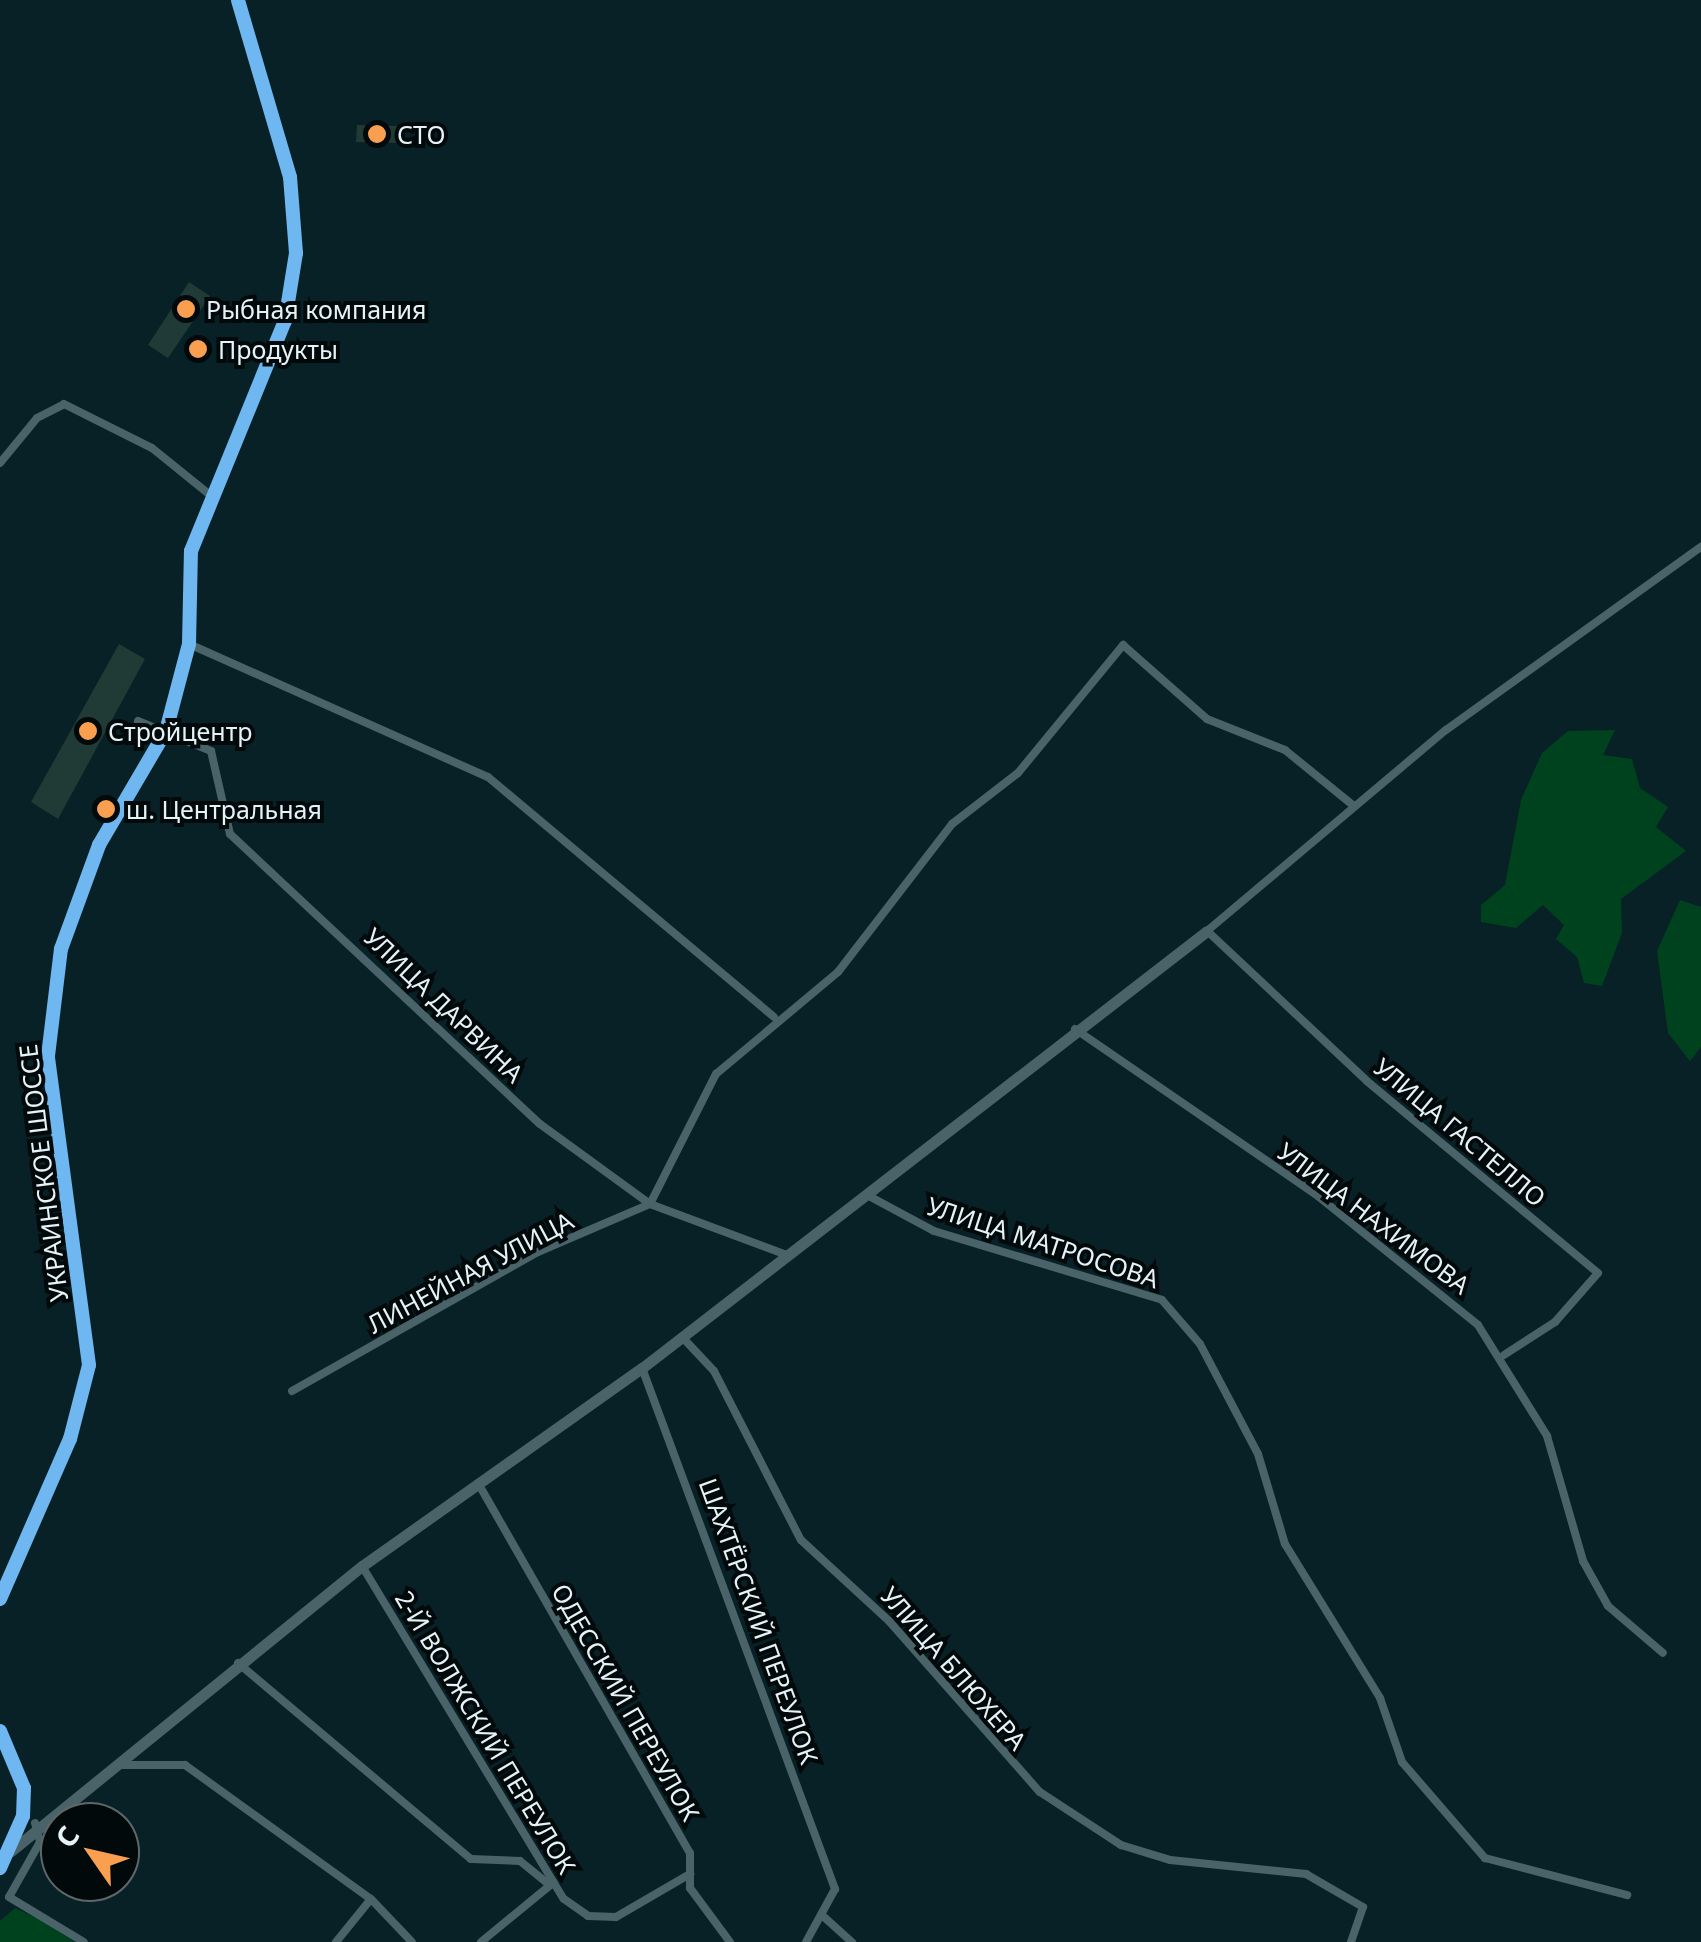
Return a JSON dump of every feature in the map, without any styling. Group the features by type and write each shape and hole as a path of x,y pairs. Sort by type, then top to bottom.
{"highway":[{"name":"УКРАИНСКОЕ ШОССЕ","path":"0,1599 70,1440 89,1365 48,1056 61,949 99,845 166,731 189,644 191,551 210,495 285,320 296,253 290,177 238,0"},
{"path":"0,1731 24,1788 3,1862"}],"street":[{"path":"0,462 38,418 64,404 152,448 210,495"},
{"path":"3,1862 35,1822 238,1662 362,1566 791,1257 1075,1029 1207,931 1354,806 1701,547"},
{"path":"189,644 488,777 774,1017"},
{"path":"650,1204 716,1074 774,1017 838,972 952,824 1018,773 1124,645 1207,719 1285,750 1354,806"},
{"name":"УЛИЦА ДАРВИНА","path":"138,722 211,751 230,834 540,1124 650,1204 791,1257"},
{"name":"УЛИЦА ГАСТЕЛЛО","path":"1207,931 1367,1081 1598,1274 1545,1331 1504,1355"},
{"name":"УЛИЦА НАХИМОВА","path":"1075,1029 1444,1290 1504,1355 1547,1436 1583,1561 1608,1606 1663,1653"},
{"name":"УЛИЦА МАТРОСОВА","path":"867,1194 934,1231 1162,1300 1200,1344 1258,1454 1284,1544 1380,1698 1402,1762 1485,1858 1627,1896"},
{"name":"ЛИНЕЙНАЯ УЛИЦА","path":"292,1392 538,1252 650,1204"},
{"name":"УЛИЦА БЛЮХЕРА","path":"683,1338 714,1371 801,1540 889,1621 1040,1792 1121,1845 1170,1860 1306,1874 1363,1908 1351,1942"},
{"name":"ШАХТЁРСКИЙ ПЕРЕУЛОК","path":"642,1368 834,1889 824,1917"},
{"name":"ОДЕССКИЙ ПЕРЕУЛОК","path":"478,1483 690,1853 690,1874 730,1942"},
{"name":"2-Й ВОЛЖСКИЙ ПЕРЕУЛОК","path":"362,1566 552,1884 588,1916 616,1917 690,1874"},
{"path":"238,1662 471,1859 520,1861 552,1884 481,1942"},
{"path":"108,1766 185,1765 371,1899 412,1942"},
{"path":"35,1822 40,1842 9,1896 84,1942"},
{"path":"336,1942 371,1899"},
{"path":"806,1942 824,1917 852,1942"}],"green space":[{"path":"1615,730 1603,755 1632,759 1640,788 1668,807 1656,827 1686,851 1621,899 1622,933 1602,986 1584,983 1577,957 1556,939 1564,925 1543,905 1516,928 1481,922 1481,905 1505,885 1521,800 1542,753 1568,731"},
{"path":"1680,900 1701,907 1701,1047 1690,1061 1668,1033 1657,951"},
{"path":"15,1908 75,1942 0,1942 0,1921"}],"building":[{"name":"СТО","path":"357,125 397,126 396,143 356,142"},
{"name":"Рыбная компания","path":"189,282 210,296 168,358 148,345"},
{"name":"Стройцентр","path":"119,644 145,659 58,819 31,802"}],"place":[{"name":"СТО","path":"377,134"},
{"name":"Рыбная компания","path":"186,309"},
{"name":"Продукты","path":"198,349"},
{"name":"Стройцентр","path":"88,731"},
{"name":"ш. Центральная","path":"106,809"}]}
